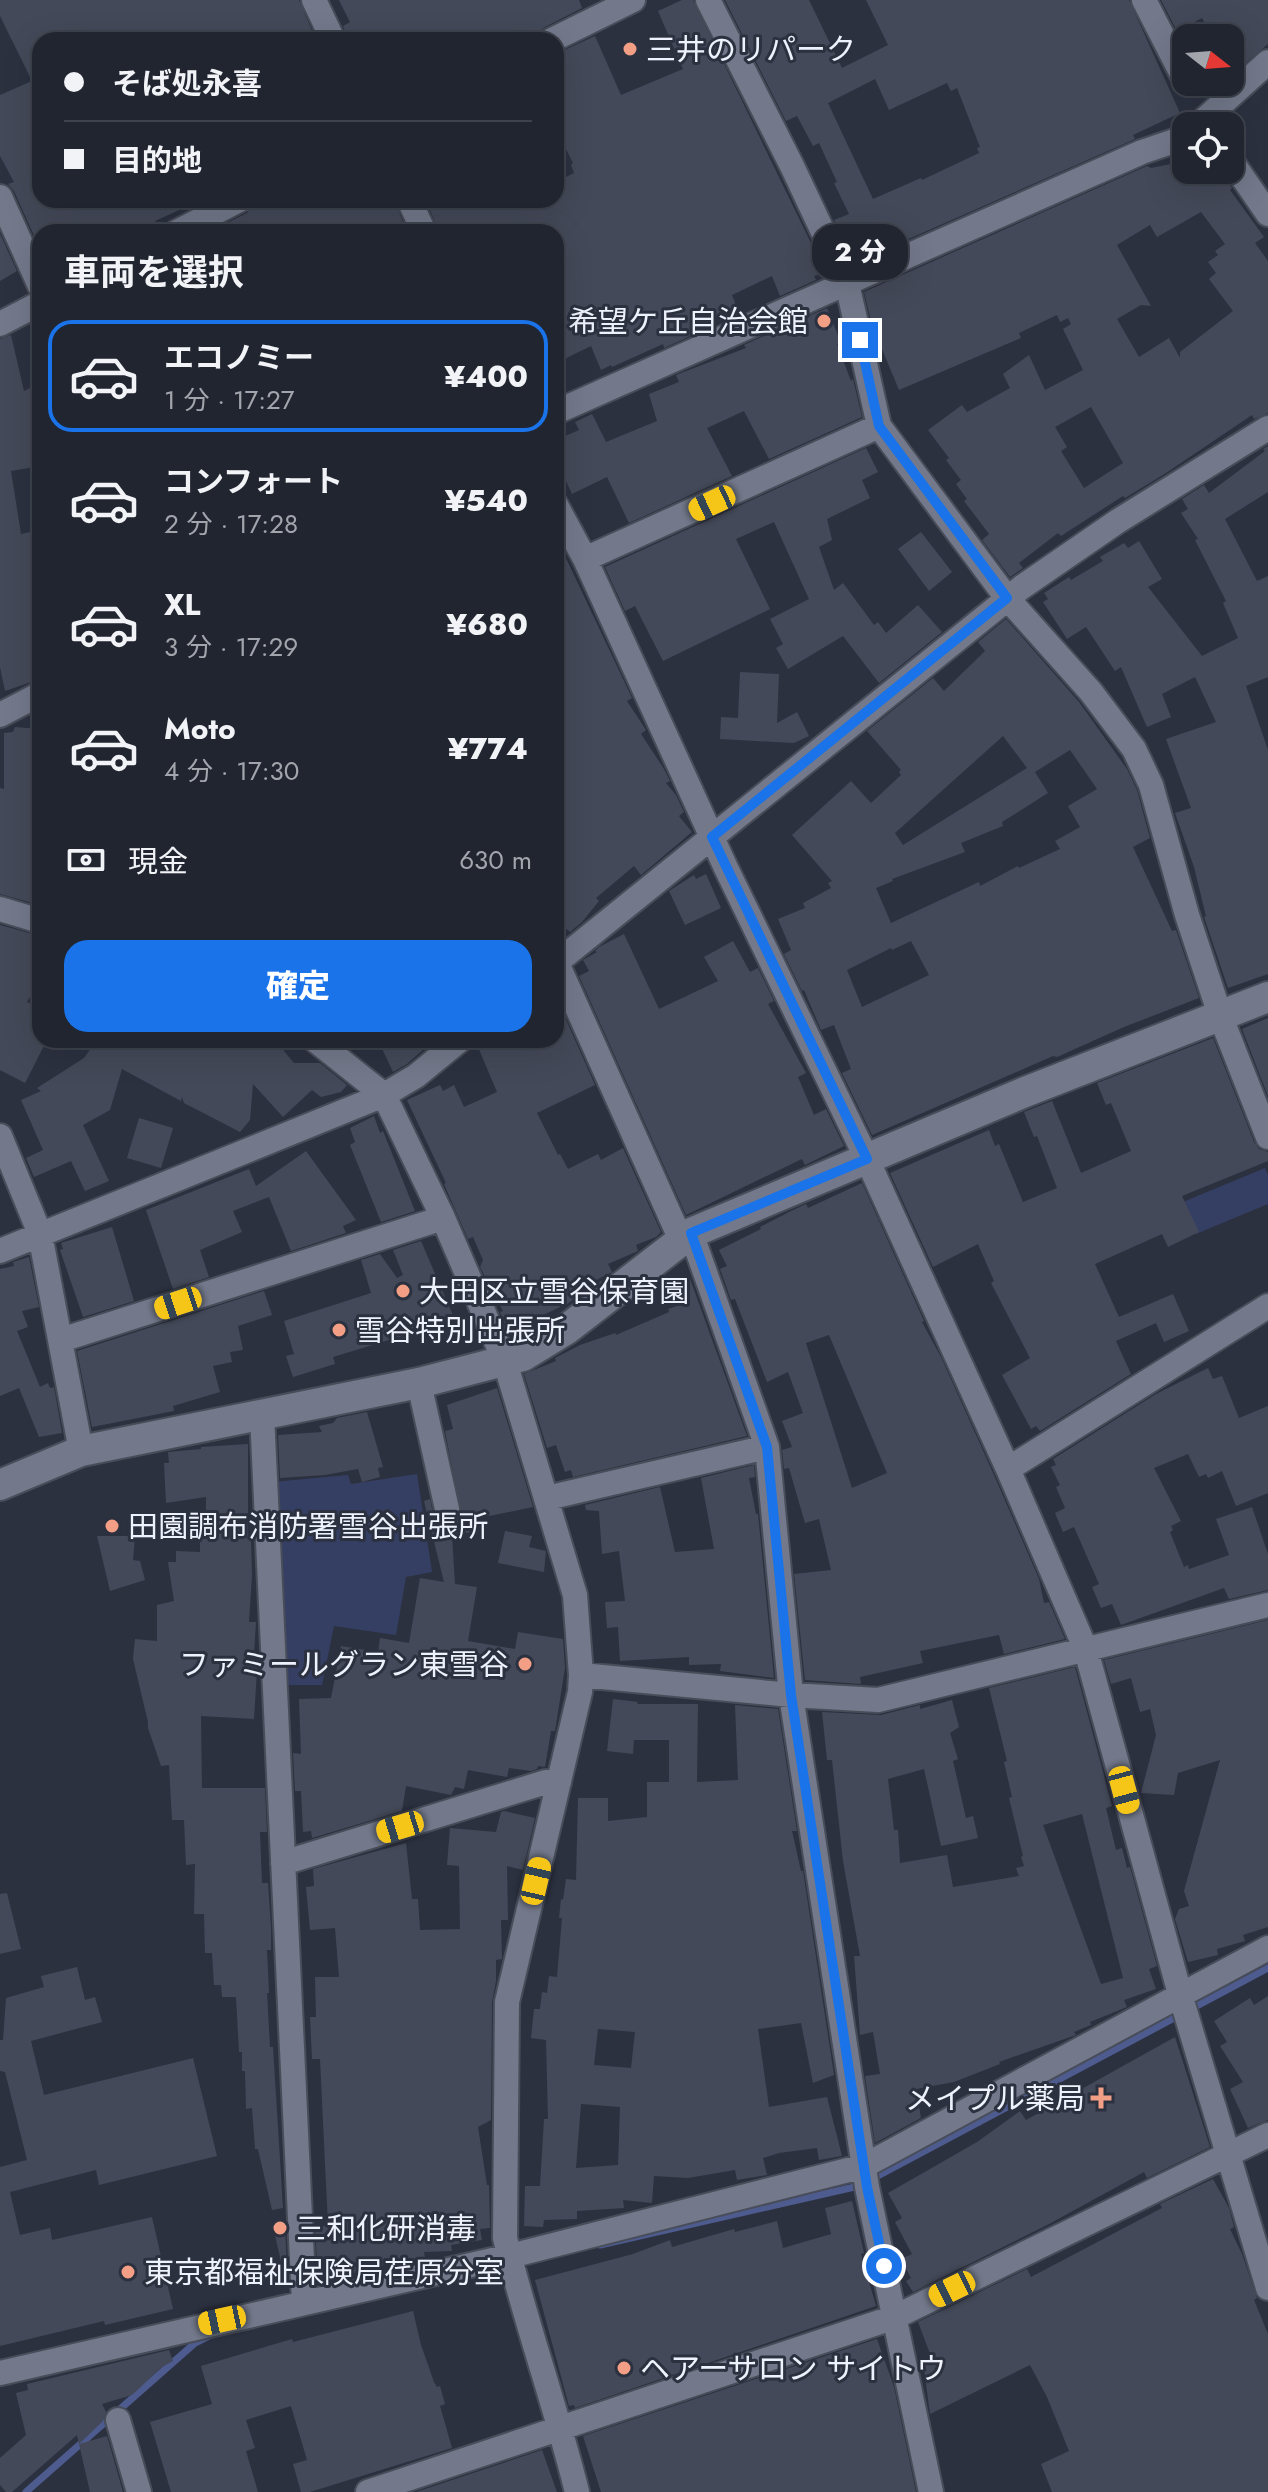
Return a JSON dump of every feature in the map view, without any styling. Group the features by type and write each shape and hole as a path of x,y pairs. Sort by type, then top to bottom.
{"street":[{"path":"314,0 329,32"},
{"path":"564,34 633,0"},
{"path":"708,0 847,283 879,426 1007,598 1091,692 1134,749 1151,785 1187,915 1220,1015 1268,1137"},
{"path":"1144,0 1172,55"},
{"path":"1219,112 1268,62"},
{"path":"564,408 1142,152 1172,142"},
{"path":"1244,179 1268,214"},
{"path":"0,197 32,268"},
{"path":"192,224 224,208"},
{"path":"0,324 32,307"},
{"path":"585,559 879,426"},
{"path":"564,951 712,837 1007,598 1118,521 1268,428"},
{"path":"564,520 867,1159 1008,1469 1086,1650 1180,1994 1268,2288"},
{"path":"0,715 32,698"},
{"path":"0,909 32,919"},
{"path":"564,960 686,1237 767,1447 791,1695 865,2174 931,2492"},
{"path":"0,1485 81,1451 419,1383 523,1356 567,1329 686,1237 1025,1092 1268,997"},
{"path":"325,1048 384,1095 443,1218 505,1362 575,1595 581,1675 507,2002 505,2238 577,2492"},
{"path":"0,1251 384,1095 416,1076 450,1048"},
{"path":"0,1136 40,1234 81,1451"},
{"path":"61,1340 443,1218"},
{"path":"1008,1469 1268,1306"},
{"path":"419,1383 447,1509"},
{"path":"262,1415 304,2302"},
{"path":"547,1498 767,1447"},
{"path":"581,1675 878,1700 1268,1605"},
{"path":"283,1863 546,1782 559,1782"},
{"path":"0,2373 304,2302 511,2261 865,2174 1180,1994 1268,1948"},
{"path":"368,2492 895,2317 1268,2135"},
{"path":"118,2420 139,2492"}],"shaded area":[{"path":"1265,1168 1268,1175 1268,1204 1196,1234 1183,1202"},
{"path":"417,1474 432,1572 406,1577 396,1635 334,1626 322,1685 284,1685 273,1482 348,1475 351,1484"}],"building":[{"path":"0,0 299,0 313,32 32,32 32,81 0,16"},
{"path":"339,0 579,0 582,8 539,32 345,32 343,26 350,22"},
{"path":"682,0 693,0 825,272 814,276 816,280 780,296 772,276 732,295 737,308 697,327 699,332 601,370 591,346 564,359 564,224 436,224 429,208 564,208 564,178 574,173 573,163 564,145 564,50 595,36 621,95 683,69 658,11"},
{"path":"725,0 809,0 842,68 888,45 866,0 1129,0 1180,112 1172,112 1172,117 1133,135 1135,139 854,263 834,220 849,214 834,183 837,182 819,143 813,146 797,116 786,121","holes":["875,79 889,110 947,83 951,91 957,88 980,147 977,148 979,153 873,199 828,103"]},
{"path":"1161,0 1268,0 1268,44 1244,64 1244,24 1205,24 1202,18 1190,24 1173,24"},
{"path":"32,81 32,208 183,208 155,221 157,224 32,224 32,231 8,184 14,182 0,156 0,95"},
{"path":"1172,164 1172,184 1229,184 1230,190 1264,237 1255,243 1268,261 1268,413 1254,419 1252,415 1125,498 1123,496 1061,536 1058,533 1019,563 1023,568 1010,577 982,540 989,534 964,501 967,499 956,484 961,480 928,430 962,405 967,412 1010,388 1003,374 1029,355 1045,390 1083,370 1063,329 1071,324 1068,318 1060,322 1057,315 1019,333 1021,338 899,390 872,325 864,292 1147,166","holes":["1201,212 1225,244 1215,251 1218,255 1208,262 1216,273 1209,279 1233,311 1180,352 1180,358 1169,338 1139,357 1117,319 1141,305 1151,306 1117,245 1150,225 1157,237","1091,407 1123,463 1084,488 1061,451 1067,447 1055,427"]},
{"path":"250,208 397,208 404,224 225,224 247,213"},
{"path":"0,234 17,271 0,281"},
{"path":"827,308 841,343 837,344 851,381 853,379 862,417 769,459 744,411 707,428 732,476 629,523 607,477 572,494 564,477 564,437 579,430 575,422 592,414 606,442 657,421 649,394 679,382 676,375 746,348 744,345"},
{"path":"11,335 24,391 32,387 32,467 11,471 21,534 32,532 32,682 5,691 0,667 0,339"},
{"path":"1268,446 1268,492 1225,519 1257,581 1268,576 1268,677 1246,686 1268,750 1268,974 1228,988 1204,917 1194,867 1175,813 1191,808 1166,739 1216,722 1195,677 1162,694 1171,717 1147,727 1121,667 1115,671 1086,627 1067,639 1043,602 1048,599 1044,593 1103,561 1100,557 1124,543 1128,548 1139,541 1162,579 1148,587 1202,656 1238,638 1223,603 1226,601 1195,540 1198,539 1181,513 1188,509 1182,499 1204,485 1209,493"},
{"path":"866,448 878,472 862,480 870,498 827,519 832,540 819,547 834,590 843,583 874,625 878,622 886,633 918,605 942,632 879,683 843,636 788,669 776,648 783,644 770,619 809,599 774,522 736,539 770,609 663,661 635,606 625,611 605,567"},
{"path":"921,532 952,572 929,591 898,549"},
{"path":"564,554 632,698 627,701 646,730 641,734 664,769 670,781 666,783 684,812 679,816 692,832 641,875 634,866 596,898 599,901 570,932 564,927"},
{"path":"1006,619 1079,702 1127,769 1137,790 1150,838 1133,847 1172,931 1176,930 1199,998 1057,1057 1053,1056 872,1135 842,1073 851,1069 834,1025 821,1030 784,954 791,950 778,919 805,908 803,903 831,888 828,883 832,881 792,835 851,781 871,803 901,775 901,770 867,731 933,678 944,691 985,651 978,642","holes":["1003,736 1027,768 903,845 895,833","1070,750 1097,789 1068,806 1080,827 1055,841 1060,849 891,923 876,888 965,852 961,843 1003,826 1002,822 1048,793 1035,772","911,941 929,975 862,1007 847,970"]},
{"path":"740,672 779,674 777,723 797,712 809,736 794,743 720,739 721,717 738,718"},
{"path":"15,727 32,728 32,903 0,894 0,788 4,789 4,733 13,732"},
{"path":"706,874 721,908 685,925 669,891 694,875 696,879"},
{"path":"0,925 32,934 32,994 27,1002 32,1004 32,1048 43,1048 25,1083 0,1070"},
{"path":"624,934 659,1009 718,981 704,957 733,941 750,972 758,968 774,1001 768,1004 806,1073 798,1077 814,1115 826,1109 844,1146 805,1165 802,1159 686,1215 579,976 589,971 583,960 597,952 599,947"},
{"path":"564,1015 595,1085 537,1113 568,1169 598,1154 601,1160 623,1148 661,1232 636,1245 638,1251 608,1264 612,1272 592,1282 594,1284 567,1304 508,1331 500,1312 503,1311 480,1267 483,1260 473,1237 468,1239 407,1100 440,1085 443,1091 454,1085 464,1107 497,1092 478,1048 564,1048"},
{"path":"1268,1018 1268,1096 1242,1029"},
{"path":"1213,1038 1254,1142 1259,1149 1268,1152 1268,1161 1182,1196 1199,1232 1168,1247 1162,1234 1095,1264 1119,1317 1173,1294 1189,1331 1164,1342 1156,1323 1116,1341 1131,1374 1040,1431 1036,1426 1031,1429 1002,1375 1030,1358 991,1283 994,1281 978,1244 933,1267 890,1173 989,1130 995,1146 999,1144 1023,1202 1057,1188 1024,1112 1052,1101 1081,1173 1131,1151 1111,1103 1106,1105 1097,1083"},
{"path":"91,1048 282,1048 294,1063 320,1063 347,1085 341,1092 321,1097 312,1090 283,1117 253,1084 250,1120 240,1132 184,1103 182,1097 181,1101 122,1069 110,1110 83,1125 109,1181 85,1191 71,1161 34,1177 26,1158 43,1150 21,1100 41,1091 37,1088 84,1058"},
{"path":"382,1048 425,1048 407,1064 393,1072"},
{"path":"374,1116 415,1211 381,1222 350,1145 355,1142 350,1128"},
{"path":"139,1118 173,1128 161,1168 127,1158"},
{"path":"306,1151 356,1220 343,1226 346,1233 291,1251 269,1197 233,1211 242,1232 200,1250 209,1277 173,1289 146,1210 249,1169 256,1186"},
{"path":"862,1183 922,1322 994,1475 1039,1579 1044,1603 1049,1602 1065,1639 1004,1654 999,1635 920,1651 923,1663 860,1677 861,1684 805,1680 794,1574 831,1570 819,1519 805,1523 789,1468 784,1469 782,1450 792,1447 782,1421 803,1413 788,1372 767,1382 735,1299 731,1300 720,1269 727,1266 719,1250 789,1212 806,1204 808,1208","holes":["829,1335 887,1473 852,1488 806,1343"]},
{"path":"112,1227 134,1301 83,1317 60,1250 63,1249 61,1243"},
{"path":"421,1241 455,1320 333,1357 335,1364 293,1377 286,1356 294,1354 284,1321 371,1293 361,1260 380,1254 397,1278 403,1275 393,1250"},
{"path":"29,1257 39,1307 22,1311 28,1327 17,1331 40,1387 48,1383 50,1388 54,1387 62,1433 39,1437 19,1388 0,1396 0,1269 14,1266 13,1262"},
{"path":"689,1276 747,1436 573,1477 571,1470 565,1472 556,1445 547,1448 524,1374 556,1361 555,1358 580,1345 616,1335 669,1312 668,1309 677,1306 669,1283"},
{"path":"264,1291 272,1315 238,1326 243,1350 230,1352 232,1362 213,1366 220,1392 173,1406 174,1411 92,1427 77,1351"},
{"path":"1208,1368 1213,1379 1222,1376 1239,1418 1268,1406 1268,1493 1236,1506 1222,1471 1208,1478 1206,1474 1199,1477 1188,1454 1154,1468 1181,1521 1171,1526 1173,1530 1170,1532 1184,1567 1188,1565 1189,1569 1229,1555 1216,1519 1252,1507 1268,1554 1268,1590 1229,1599 1224,1588 1121,1625 1112,1604 1101,1608 1092,1587 1099,1584 1074,1527 1063,1532 1055,1513 1065,1508 1056,1487 1060,1485 1051,1467 1056,1465 1053,1459 1156,1394"},
{"path":"497,1388 533,1507 460,1522 489,1528 452,1536 455,1584 477,1587 468,1641 515,1649 518,1632 563,1639 565,1668 555,1731 551,1731 545,1767 538,1766 531,1771 509,1768 507,1777 468,1770 464,1789 455,1787 451,1795 406,1786 402,1811 312,1838 311,1831 303,1832 301,1791 295,1791 293,1753 301,1754 299,1699 331,1698 341,1646 378,1652 380,1638 409,1643 420,1578 444,1582 424,1501 430,1499 433,1513 442,1523 451,1523 461,1513 445,1431 453,1429 447,1405"},
{"path":"367,1412 383,1467 378,1468 380,1477 362,1482 358,1469 280,1478 278,1435 322,1432 319,1426 333,1423 337,1418"},
{"path":"248,1444 248,1537 251,1537 252,1575 249,1622 256,1622 254,1653 258,1653 254,1719 201,1716 202,1788 265,1788 267,1832 260,1832 262,1883 268,1883 271,1927 271,1950 267,1950 267,1993 283,2208 272,2210 258,2149 255,2149 252,2108 246,2109 236,1997 222,1997 221,1985 214,1985 212,1953 205,1953 204,1914 194,1914 195,1864 186,1865 184,1820 172,1820 169,1765 161,1766 148,1728 133,1659 135,1639 157,1641 157,1605 174,1601 168,1562 176,1562 176,1551 200,1552 200,1536 206,1536 206,1497 166,1503 164,1463 169,1463 168,1452"},
{"path":"754,1465 755,1477 749,1478 758,1514 774,1678 720,1671 721,1664 689,1665 689,1657 620,1661 618,1627 607,1628 605,1602 625,1601 619,1551 602,1554 599,1511 586,1510 585,1505 660,1487 675,1552 714,1549 701,1478"},
{"path":"505,1531 532,1536 529,1547 546,1551 544,1572 498,1563"},
{"path":"97,1536 135,1536 133,1560 140,1561 145,1580 110,1591"},
{"path":"1268,1620 1268,1927 1243,1935 1245,1941 1217,1949 1218,1955 1188,1962 1175,1919 1179,1909 1189,1906 1184,1891 1220,1760 1178,1773 1174,1795 1141,1793 1156,1735 1150,1709 1140,1712 1131,1678 1111,1684 1104,1660"},
{"path":"1075,1667 1112,1806 1106,1808 1116,1850 1122,1848 1127,1868 1130,1867 1157,1966 1149,1969 1156,1989 1124,2000 1127,2007 1090,2022 1091,2025 1074,2032 1076,2035 999,2062 954,2082 916,2089 921,2118 875,2143 865,2076 880,2074 873,2032 860,2035 854,1956 860,1956 843,1861 832,1760 827,1760 822,1712 881,1715 952,1700 959,1727 950,1733 958,1759 953,1761 966,1818 973,1816 978,1838 941,1846 924,1769 888,1779 894,1830 898,1830 900,1863 947,1855 953,1887 1019,1876 1016,1868 1024,1866 1009,1798 1012,1797 1004,1762 1007,1761 989,1688","holes":["1082,1814 1123,1978 1101,1984 1043,1825"]},
{"path":"613,1699 637,1704 698,1704 697,1782 738,1780 735,1705 778,1709 797,1831 792,1831 803,1871 834,2075 813,2083 801,2023 758,2029 769,2107 827,2097 842,2156 819,2160 817,2148 779,2153 763,2158 767,2175 737,2180 735,2170 688,2178 654,2176 652,2203 623,2200 624,2208 577,2211 577,2219 544,2220 543,2227 524,2226 525,2186 540,2186 544,2119 548,2119 546,2040 531,2038 534,2009 540,2009 542,1992 547,1993 549,1976 557,1977 561,1899 566,1879 576,1880 578,1798 608,1798 608,1821 647,1817 647,1782 669,1782 669,1740 634,1740 633,1754 607,1751","holes":["598,2029 635,2032 631,2068 594,2065","581,2104 620,2107 618,2165 576,2168"]},
{"path":"501,1812 535,1818 523,1870 507,1866 508,1920 501,1920 502,1959 496,1960 492,2002 491,2120 478,2127 489,2185 490,2228 480,2229 482,2240 451,2245 452,2251 424,2252 425,2258 383,2262 383,2266 363,2267 363,2272 323,2276 322,2263 317,2264 315,2226 328,2226 320,2059 312,2059 310,2017 316,2017 315,1977 339,1977 335,1928 310,1930 306,1887 314,1886 313,1869 406,1843 412,1899 418,1899 420,1930 460,1929 459,1866 447,1865 450,1828 496,1832"},
{"path":"7,1893 21,1949 0,1954 0,1894"},
{"path":"77,1967 85,2000 95,1997 102,2022 31,2041 44,2095 193,2058 217,2156 99,2185 96,2170 10,2192 20,2235 50,2228 52,2240 152,2217 173,2309 105,2325 104,2321 0,2346 0,2167 27,2160 5,2072 0,2071 0,2040 3,2040 6,1998 44,1987 41,1976"},
{"path":"1268,1996 1268,2120 1248,2128 1230,2089 1243,2082 1220,2046 1227,2042 1214,2021 1250,1998 1254,2005"},
{"path":"1175,2037 1210,2147 1147,2178 1144,2172 913,2292 906,2281 911,2278 901,2259 912,2254 895,2222 902,2218 888,2193 977,2142 1020,2111 1026,2120"},
{"path":"1213,2179 1229,2208 1234,2227 1230,2229 1242,2254 1257,2298 1254,2300 1268,2334 1268,2492 1052,2492 1041,2464 1069,2451 1030,2365 930,2414 923,2361 932,2359 918,2322 1027,2269 1031,2277 1162,2208 1160,2204"},
{"path":"852,2201 864,2253 861,2254 876,2306 575,2408 574,2405 569,2406 535,2280 633,2254 670,2240 672,2247 734,2229 735,2232 777,2221 783,2248 831,2234 825,2208"},
{"path":"273,2227 285,2227 287,2269 283,2270"},
{"path":"413,2311 434,2382 437,2387 440,2386 445,2404 440,2406 452,2448 310,2492 301,2492 293,2464 307,2460 291,2406 246,2420 255,2448 246,2451 258,2492 171,2492 150,2422 212,2404 201,2366 292,2339 293,2342"},
{"path":"877,2339 894,2387 916,2492 601,2492 583,2436"},
{"path":"169,2350 173,2361 162,2367 132,2395 102,2404 106,2412 103,2421 79,2444 77,2435 12,2492 6,2492 0,2485 0,2458 26,2435 16,2393 28,2390 27,2384"},
{"path":"107,2436 123,2492 90,2492 79,2444"},
{"path":"542,2450 557,2492 416,2492"}],"waterway":[{"path":"600,2245 859,2186 1268,1968"},
{"path":"26,2492 195,2343 213,2334"}],"place":[{"name":"三井のリパーク","path":"630,49"},
{"name":"希望ケ丘自治会館","path":"824,321"},
{"name":"大田区立雪谷保育園","path":"403,1291"},
{"name":"雪谷特別出張所","path":"339,1330"},
{"name":"田園調布消防署雪谷出張所","path":"112,1526"},
{"name":"ファミールグラン東雪谷","path":"525,1664"},
{"name":"メイプル薬局","path":"1101,2098"},
{"name":"三和化研消毒","path":"280,2228"},
{"name":"東京都福祉保険局荏原分室","path":"128,2272"},
{"name":"ヘアーサロン サイトウ","path":"624,2368"}],"route":[{"path":"860,340 879,426 1007,598 712,837 867,1159 691,1233 767,1447 791,1695 867,2187 884,2266"}]}
